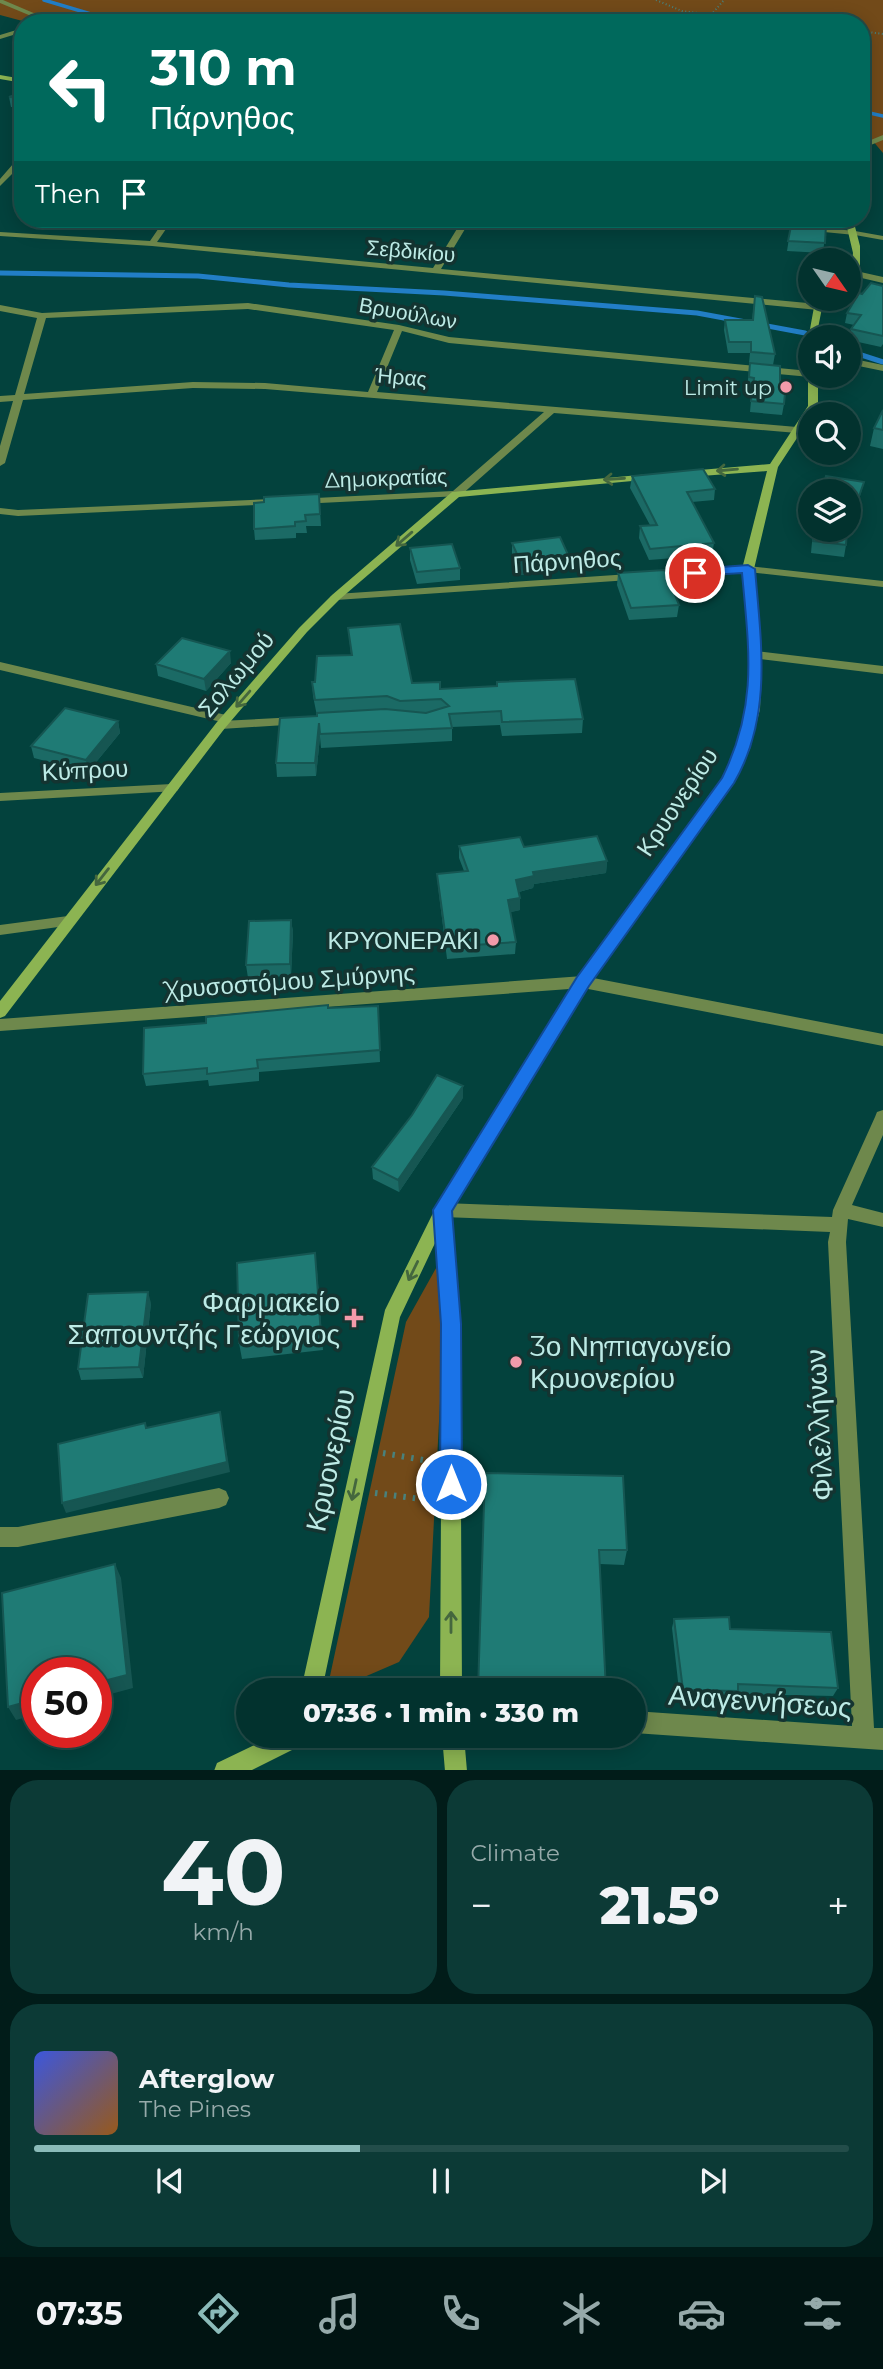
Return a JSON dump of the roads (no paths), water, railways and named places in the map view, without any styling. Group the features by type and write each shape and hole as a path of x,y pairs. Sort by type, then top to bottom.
{"main road":[{"path":"853,228 857,248"},
{"name":"Κρυονερίου","path":"314,1678 391,1316 443,1210 583,982 729,779 744,749 754,709 756,655 748,569 773,467 813,406 812,388"},
{"path":"682,474 773,467"},
{"name":"Δημοκρατίας","path":"456,494 656,476"},
{"name":"Σολωμού","path":"0,1012 224,722 303,630 336,597 456,494"},
{"path":"443,1210 451,1324 451,1678"},
{"path":"225,1770 271,1748"},
{"path":"454,1748 456,1770"}],"street":[{"path":"0,1 30,14"},
{"path":"0,184 14,168"},
{"path":"152,244 163,228"},
{"path":"435,271 461,228"},
{"path":"803,228 883,238"},
{"name":"Σεβδικίου","path":"0,234 152,244 798,305"},
{"path":"861,279 883,280"},
{"name":"Βρυούλων","path":"0,308 42,316 248,306 398,328 449,340 798,374"},
{"path":"0,463 4,440 42,316"},
{"path":"372,393 398,328"},
{"path":"861,363 883,368"},
{"name":"Ήρας","path":"0,399 192,386 265,386 797,430"},
{"name":"Σολωμού","path":"456,494 553,409"},
{"name":"Δημοκρατίας","path":"0,511 18,513 456,494"},
{"name":"Πάρνηθος","path":"336,597 748,569 883,584"},
{"path":"756,655 883,670"},
{"path":"1,666 224,722 305,721"},
{"name":"Κύπρου","path":"0,797 172,788"},
{"path":"0,930 68,921"},
{"name":"Χρυσοστόμου Σμύρνης","path":"0,1025 583,982 883,1040"},
{"name":"Φιλελλήνων","path":"873,1739 837,1242 840,1218 883,1117"},
{"path":"443,1210 883,1220"},
{"path":"0,1537 29,1535 219,1498"},
{"name":"Αναγεννήσεως","path":"646,1723 873,1739"}],"waterway":[{"path":"44,0 91,14"},
{"path":"870,113 883,116"},
{"path":"0,273 198,276 289,285 444,293 697,313 798,332"},
{"path":"861,355 883,362"}],"place":[{"name":"Limit up","path":"786,387"},
{"name":"ΚΡΥΟΝΕΡΑΚΙ","path":"493,940"},
{"name":"Φαρμακείο Σαπουντζής Γεώργιος","path":"354,1318"},
{"name":"3ο Νηπιαγωγείο Κρυονερίου","path":"516,1362"}]}
